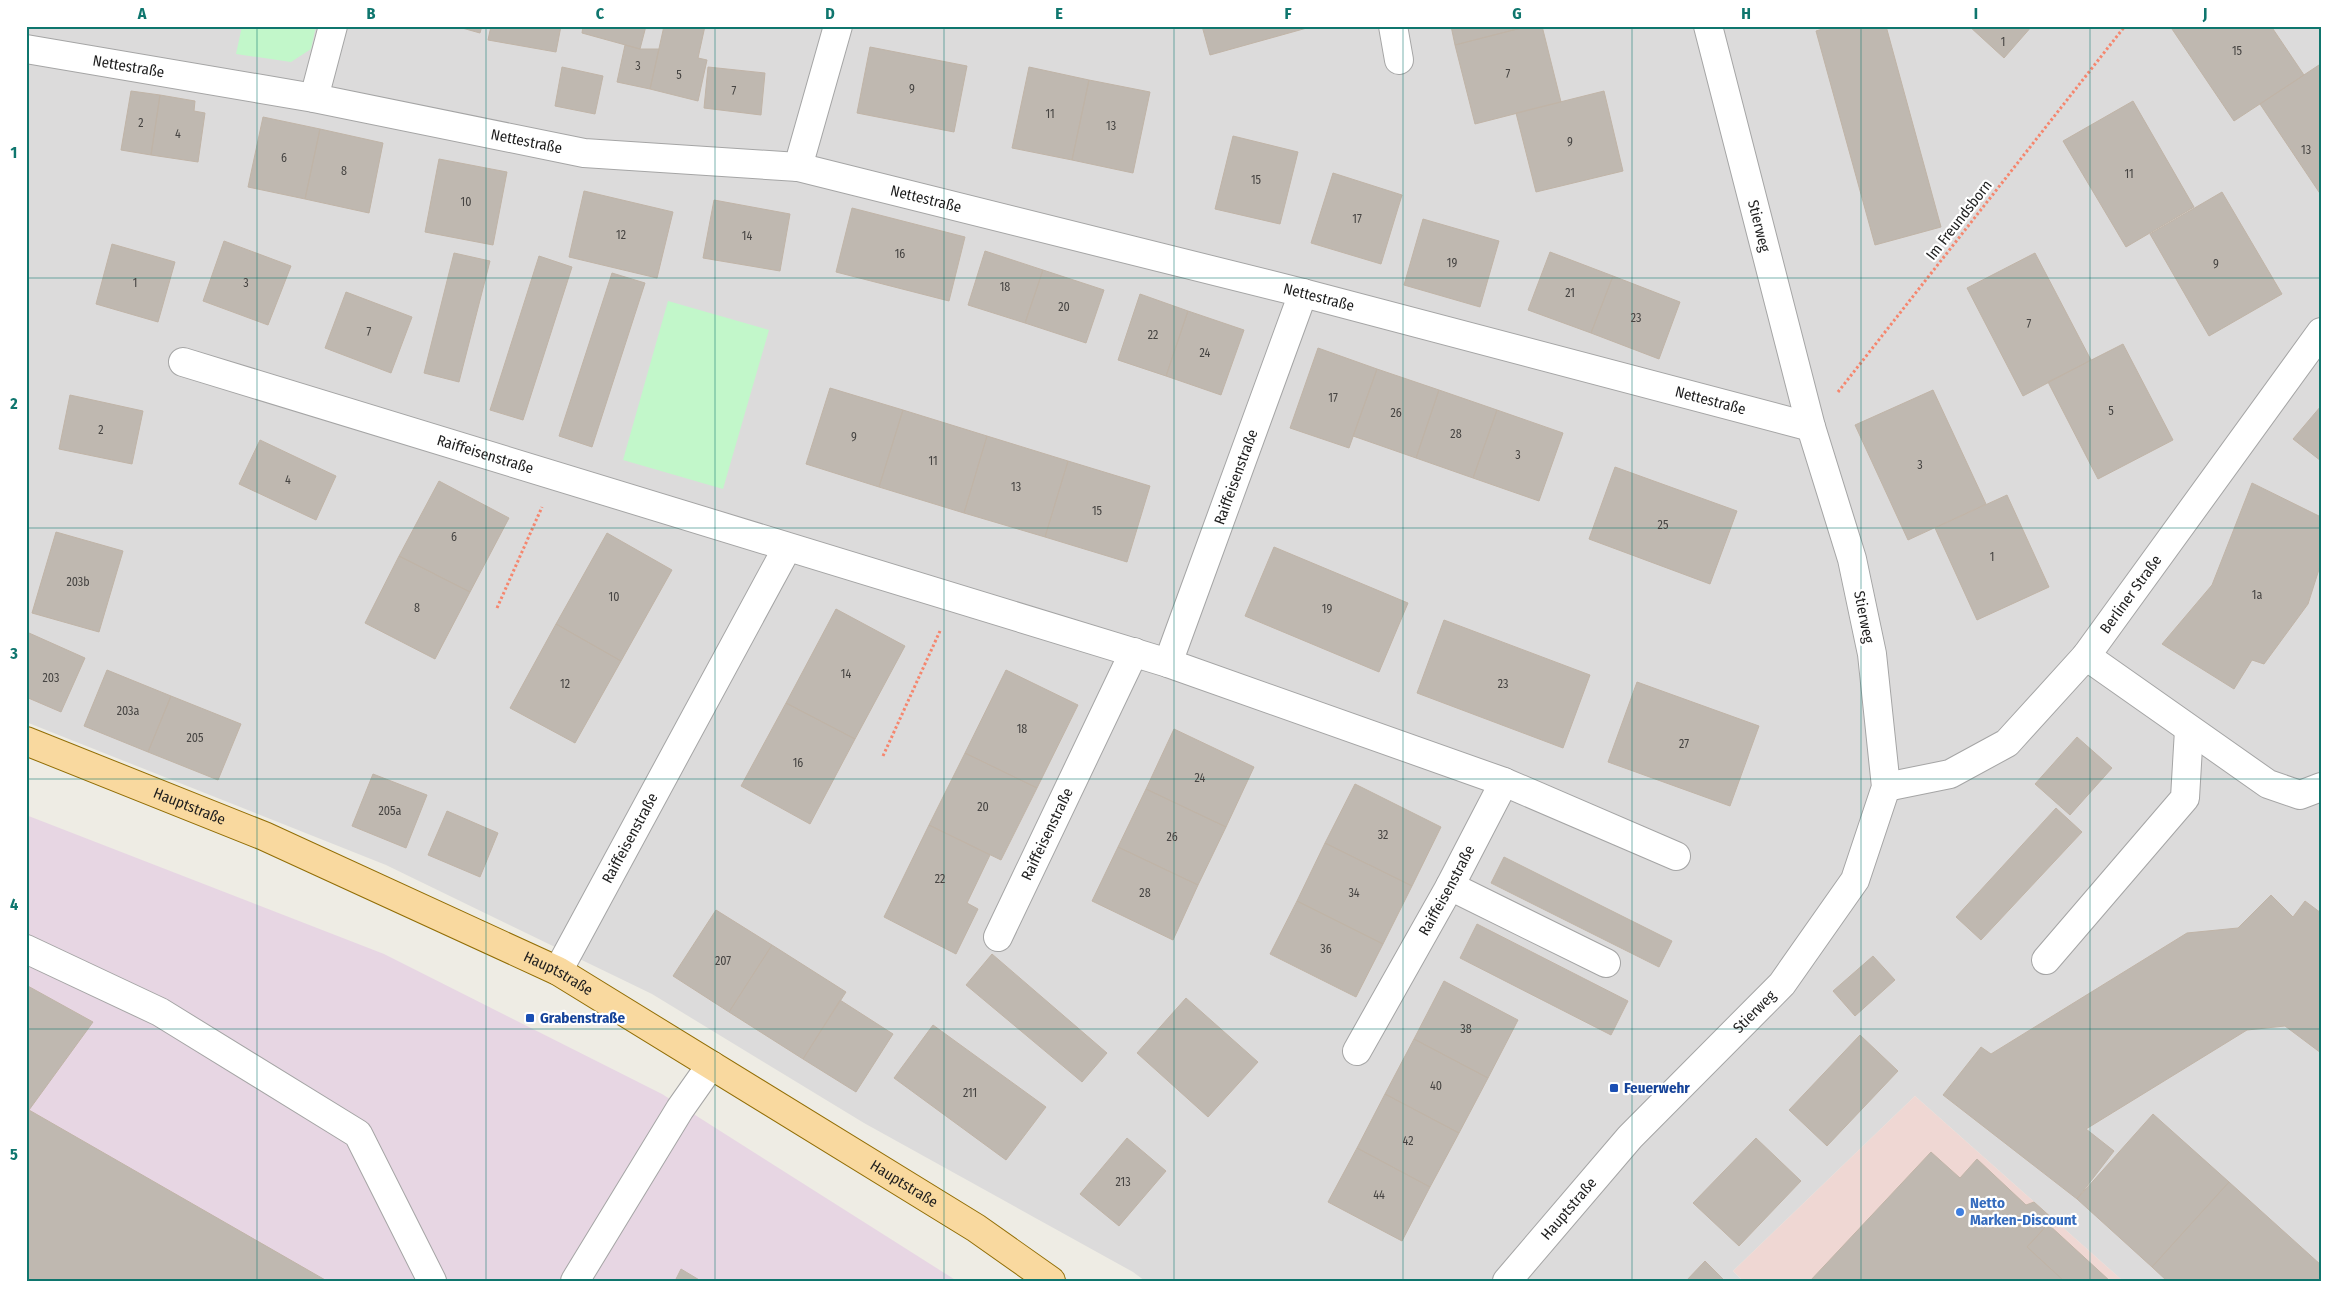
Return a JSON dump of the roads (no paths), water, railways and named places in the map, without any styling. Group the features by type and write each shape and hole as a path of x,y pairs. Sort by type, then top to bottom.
{"main road":[{"name":"Hauptstraße","path":"26,741 264,836 558,971 976,1228 1051,1281"}],"street":[{"path":"314,98 333,26"},
{"path":"798,167 838,26"},
{"path":"1393,26 1399,60"},
{"name":"Stierweg","path":"1630,1137 1782,984 1855,880 1886,787 1872,654 1852,559 1811,427 1708,26"},
{"name":"Nettestraße","path":"26,49 314,98 584,153 798,167 1303,293 1811,427"},
{"name":"Raiffeisenstraße","path":"1168,663 1303,293"},
{"name":"Berliner Straße","path":"1886,787 1950,774 2007,743 2086,656 2321,332"},
{"name":"Raiffeisenstraße","path":"183,362 1168,663 1504,782 1676,856"},
{"name":"Raiffeisenstraße","path":"558,971 787,548"},
{"name":"Raiffeisenstraße","path":"998,937 1134,652"},
{"path":"2086,656 2268,784 2300,795 2321,787"},
{"path":"2046,960 2185,798 2189,730"},
{"name":"Raiffeisenstraße","path":"1357,1051 1450,886 1504,782"},
{"path":"1450,886 1606,963"},
{"path":"26,949 160,1012 358,1134 432,1281"},
{"path":"575,1281 680,1109 711,1065"},
{"name":"Hauptstraße","path":"1507,1281 1630,1137"}],"place":[{"name":"Grabenstraße","path":"530,1018"},
{"name":"Feuerwehr","path":"1614,1088"},
{"name":"Netto Marken-Discount","path":"1960,1212"}]}
